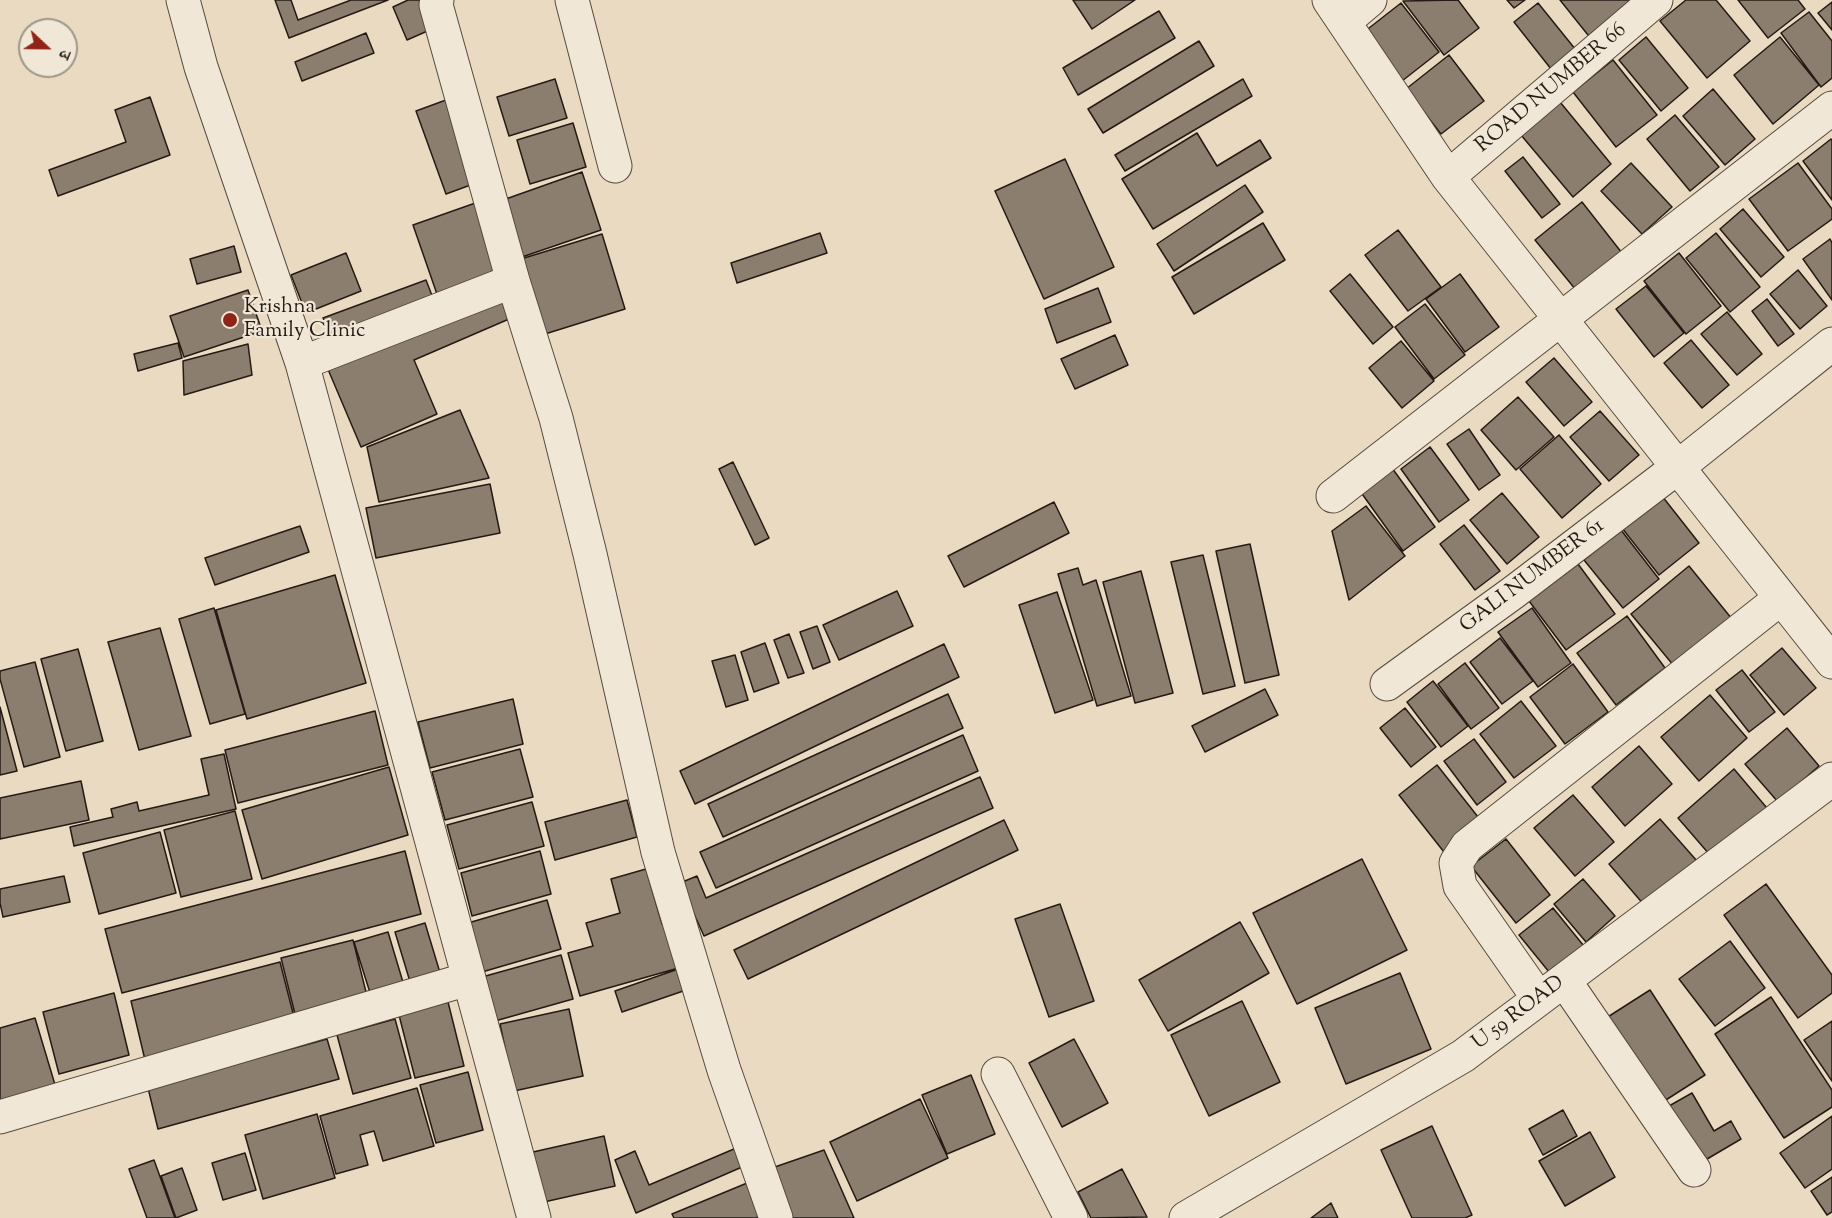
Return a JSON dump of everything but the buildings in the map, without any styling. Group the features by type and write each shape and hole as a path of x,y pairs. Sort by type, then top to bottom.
{"street":[{"path":"183,0 201,68 302,363 534,1218"},
{"path":"437,0 436,5 513,281 556,418 590,554 658,852 724,1070 776,1218"},
{"path":"572,0 615,166"},
{"path":"1370,0 1336,11 1448,177 1832,662"},
{"name":"ROAD NUMBER 66","path":"1448,177 1656,0"},
{"path":"1333,496 1832,108"},
{"path":"302,363 513,281"},
{"name":"GALI NUMBER 61","path":"1387,684 1514,592 1678,467 1832,344"},
{"path":"1694,1170 1551,989 1460,886 1456,863 1467,846 1781,598"},
{"name":"U 59 ROAD","path":"1186,1218 1463,1056 1832,779"},
{"path":"0,1117 468,979"},
{"path":"998,1074 1071,1218"}],"place":[{"name":"Krishna Family Clinic","path":"230,320"}]}
